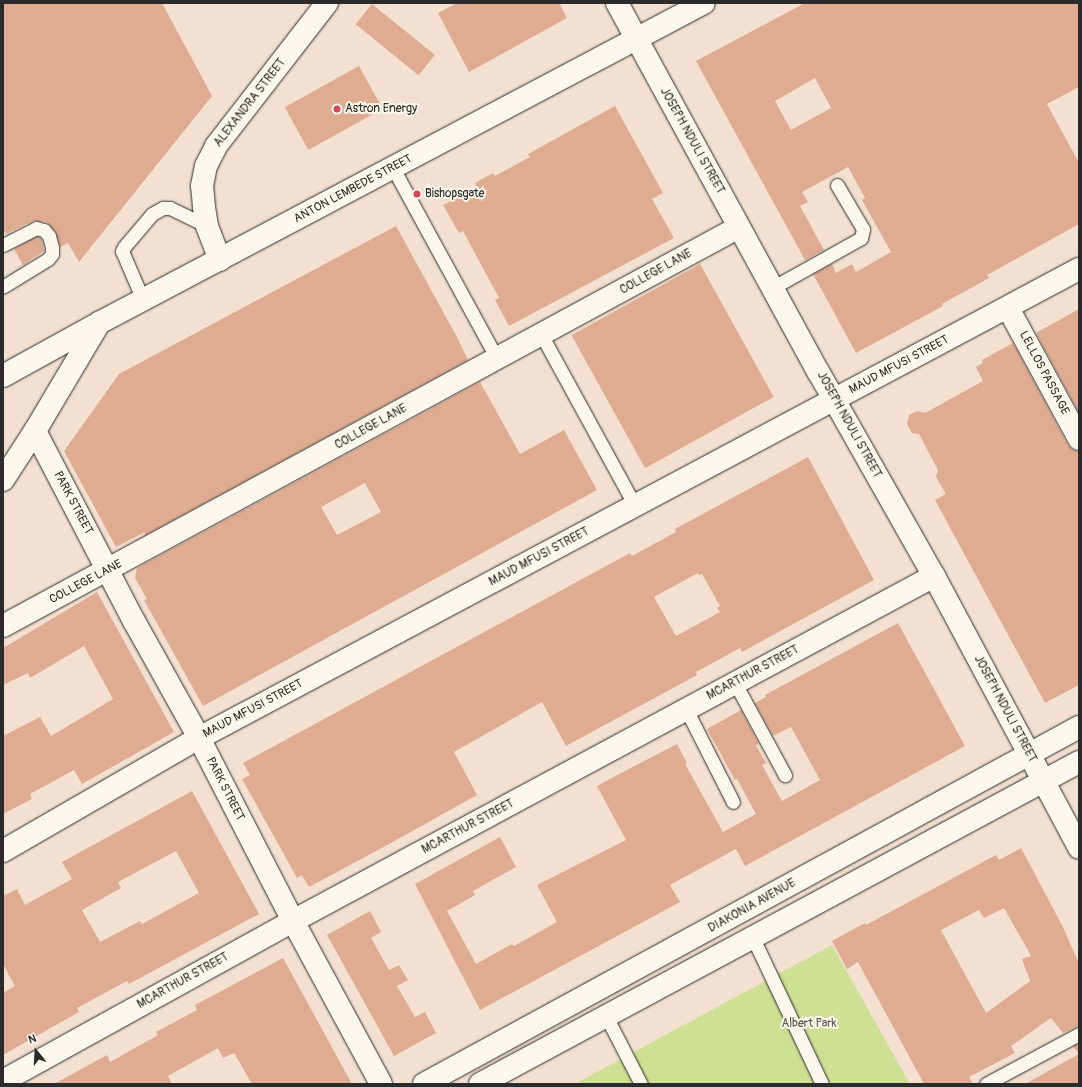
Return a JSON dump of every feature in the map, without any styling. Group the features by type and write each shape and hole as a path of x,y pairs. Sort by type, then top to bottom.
{"main road":[{"name":"ALEXANDRA STREET","path":"220,260 207,226 202,186 206,166 216,146 327,3"},
{"name":"JOSEPH NDULI STREET","path":"617,3 738,227 934,576 1079,848"},
{"name":"ANTON LEMBEDE STREET","path":"3,376 98,323 220,260 704,3"},
{"name":"COLLEGE LANE","path":"3,626 108,571 738,227"},
{"name":"MAUD MFUSI STREET","path":"3,851 199,738 1079,269"},
{"name":"LELLOS PASSAGE","path":"1008,308 1079,439"},
{"path":"3,480 35,431 98,323"},
{"name":"PARK STREET","path":"35,431 108,571 199,738 293,921 382,1084"},
{"name":"MCARTHUR STREET","path":"3,1080 293,921 934,576"},
{"name":"DIAKONIA AVENUE","path":"424,1084 1079,727"},
{"path":"480,1084 1079,762"},
{"path":"838,859 852,884"},
{"path":"716,926 728,950"}],"lane":[{"path":"393,168 497,359"},
{"path":"772,288 861,238 863,229 838,186"},
{"path":"143,300 122,251 152,214 162,208 170,208 207,226"},
{"path":"3,245 36,228 44,230 52,247 52,254 48,259 4,286"},
{"path":"541,334 635,506"},
{"path":"735,683 785,775"},
{"path":"686,709 733,802"},
{"path":"753,938 822,1084"},
{"path":"606,1016 642,1084"},
{"path":"986,1084 1079,1034"}],"green space":[{"name":"Albert Park","path":"832,945 910,1084 575,1084 632,1053"}],"building":[{"path":"3,3 162,3 212,96 79,262 68,243 60,247 55,231 46,222 33,221 6,234 3,229"},
{"path":"457,3 559,3 567,18 469,72 438,13"},
{"path":"805,3 1079,3 1079,87 1047,104 1079,163 1079,224 987,275 989,278 942,304 943,306 856,353 813,274 832,264 836,273 852,264 856,272 891,252 862,200 865,198 848,167 802,192 808,202 800,206 824,250 805,260 696,61","holes":["815,78 831,108 791,130 775,101"]},
{"path":"372,4 435,55 419,75 356,24"},
{"path":"359,66 383,109 308,150 285,107"},
{"path":"615,106 663,193 652,199 674,238 509,326 495,300 499,298 463,231 459,233 443,205 477,187 475,183 493,173 495,176 530,157 528,154"},
{"path":"396,226 468,360 144,536 145,532 116,547 64,451 119,374"},
{"path":"37,236 42,240 44,251 23,265 14,249"},
{"path":"700,264 774,397 645,468 571,335"},
{"path":"1079,309 1079,413 1036,333"},
{"path":"1013,343 1068,445 1073,450 1079,451 1079,685 1045,703 935,500 946,494 936,477 938,470 919,434 912,433 907,424 909,415 917,411 925,413 983,381 976,367 983,363 982,360"},
{"path":"480,382 520,454 564,430 597,490 203,706 144,600 147,599 135,578 137,568","holes":["365,483 381,512 337,535 321,507"]},
{"path":"808,457 874,580 742,652 740,648 696,672 697,675 566,746 542,702 454,752 477,795 309,887 302,875 297,878 242,779 250,775 243,763 630,553 632,556 676,532 675,529","holes":["698,573 699,575 702,574 720,606 717,608 720,612 676,636 654,597"]},
{"path":"97,592 174,732 82,784 74,770 30,794 32,799 3,814 3,736 40,717 51,736 113,699 84,646 30,678 28,673 3,685 3,648"},
{"path":"898,623 965,746 745,866 736,849 670,885 680,902 480,1010 415,884 500,837 516,867 473,891 475,895 447,911 476,964 512,944 514,946 557,922 537,885 626,840 597,786 677,744 687,763 685,764 723,832 756,814 737,779 735,780 707,729 741,710 759,744 756,745 766,763 762,765 782,801 820,780 791,727 773,736 755,703 766,697 765,695"},
{"path":"192,791 259,914 129,984 127,981 77,1008 79,1012 3,1055 3,993 15,986 3,964 3,896 17,889 25,905 72,879 62,862","holes":["176,851 199,893 142,924 140,921 100,942 82,910 121,888 118,882"]},
{"path":"1021,848 1063,927 1079,964 1079,1026 1063,1033 1051,1018 1011,1046 1015,1053 969,1077 973,1084 924,1084 858,962 847,969 832,941 865,923 866,925 996,855 999,860","holes":["1004,908 1031,956 1022,959 1030,981 986,1013 941,930 979,910 984,918"]},
{"path":"370,911 381,932 371,938 389,970 399,965 408,980 397,986 415,1017 425,1012 436,1033 394,1056 327,935"},
{"path":"283,958 352,1084 252,1084 234,1053 223,1058 218,1048 168,1076 172,1084 54,1084 107,1055 110,1062 158,1035 156,1032 197,1010 195,1005"},
{"path":"1079,1043 1079,1054 1073,1046"},
{"path":"1079,1054 1079,1084 1025,1084"}],"place":[{"name":"Astron Energy","path":"337,109"},
{"name":"Bishopsgate","path":"417,194"}]}
